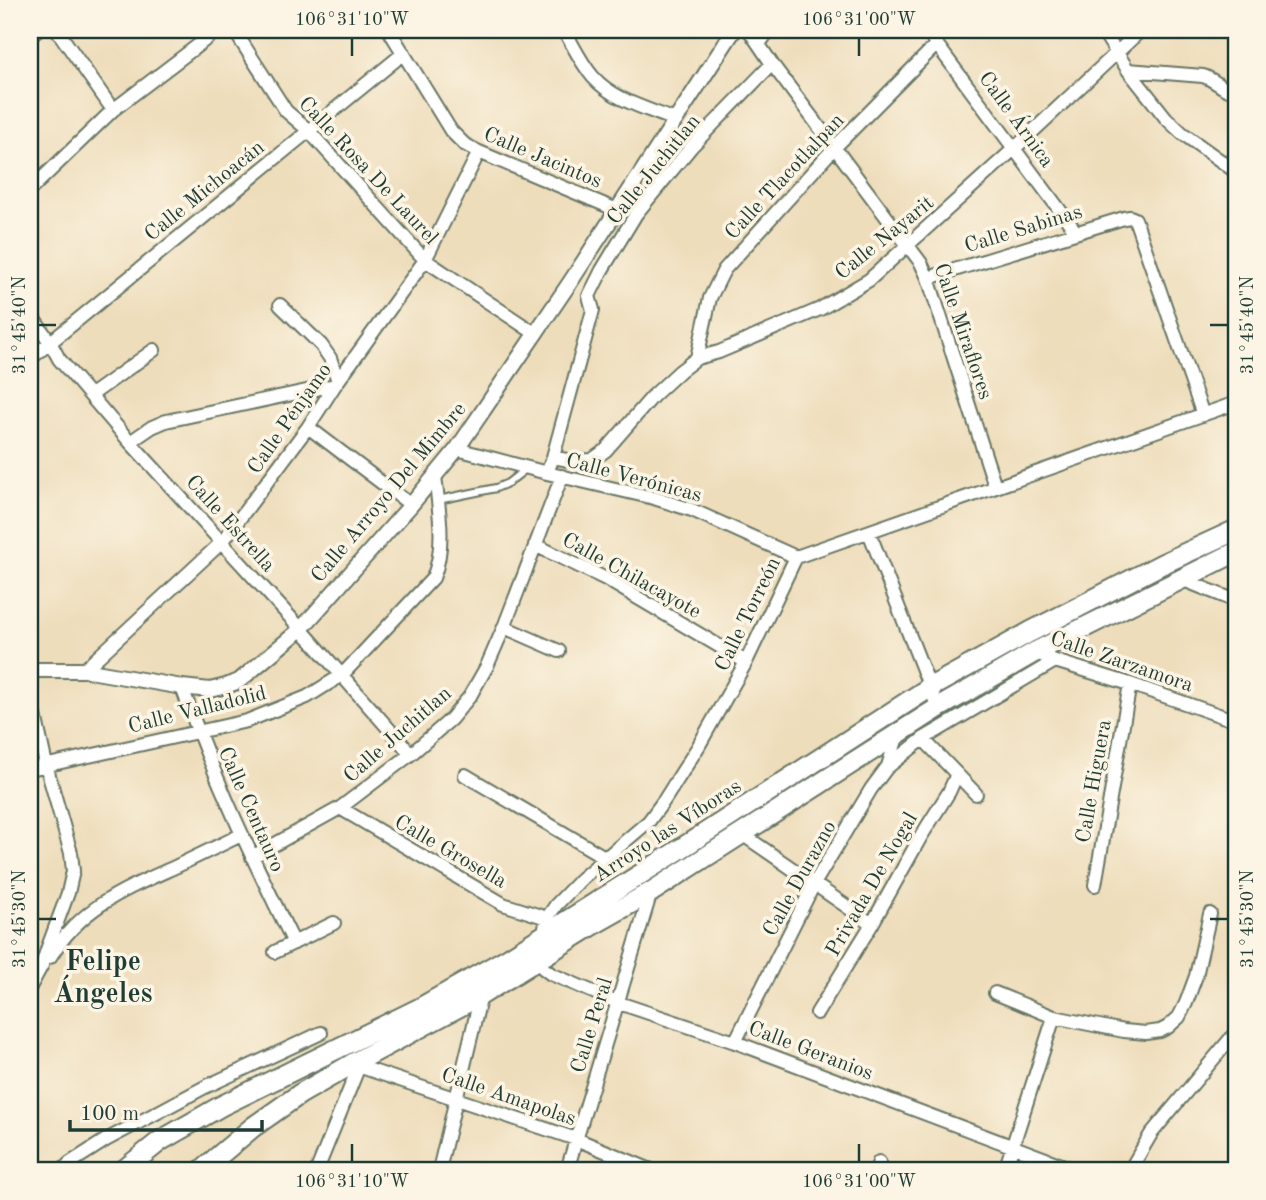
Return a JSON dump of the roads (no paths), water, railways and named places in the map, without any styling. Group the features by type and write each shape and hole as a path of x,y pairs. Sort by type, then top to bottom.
{"main road":[{"name":"Arroyo las Víboras","path":"124,1170 160,1142 221,1105 420,1008 508,958 545,927 683,848 929,688 1150,570 1236,530"},
{"name":"Arroyo las Víboras","path":"210,1169 253,1127 300,1094 481,995 597,922 651,892 938,708 1035,652 1236,552"}],"street":[{"path":"30,37 38,30"},
{"path":"57,30 113,110"},
{"path":"30,190 113,110 218,30"},
{"name":"Calle Rosa De Laurel","path":"233,30 286,111 308,130 425,260 536,334"},
{"name":"Calle Jacintos","path":"389,30 451,131 464,144 617,210"},
{"path":"564,30 585,66 606,88 618,96 676,120"},
{"name":"Calle Arroyo Del Mimbre","path":"30,670 85,670 209,690 239,681 301,629 457,449 536,334 734,30"},
{"name":"Calle Miraflores","path":"750,30 772,64 907,247 917,256 928,278 996,486"},
{"path":"759,44 769,30"},
{"name":"Calle Árnica","path":"926,30 1076,232"},
{"path":"1102,30 1128,70 1174,127 1236,173"},
{"name":"Calle Nayarit","path":"553,457 572,461 592,460 606,450 653,396 697,358 719,352 820,309 869,280 1141,30"},
{"name":"Calle Tlacotlalpan","path":"697,358 710,298 724,270 835,147 937,44"},
{"name":"Calle Michoacán","path":"30,359 404,53"},
{"name":"Calle Juchitlan","path":"547,473 593,310 589,296 636,214 692,146 772,64"},
{"path":"1128,70 1203,76 1229,91 1236,92"},
{"name":"Calle Pénjamo","path":"85,670 222,542 308,427 336,383 425,260 479,152"},
{"name":"Calle Sabinas","path":"928,278 1076,232 1130,217 1135,219 1203,415"},
{"path":"604,231 619,242"},
{"path":"571,281 589,296"},
{"path":"130,442 166,421 336,383 330,358 321,345 280,305"},
{"name":"Calle Estrella","path":"30,314 50,342 58,359 411,754"},
{"path":"91,395 154,350"},
{"name":"Calle Torreón","path":"545,927 556,905 582,878 649,821 665,799 692,758 746,662 796,557 1236,403"},
{"path":"308,427 411,505"},
{"name":"Calle Verónicas","path":"457,449 692,510 796,557"},
{"name":"Calle Valladolid","path":"30,769 247,721 307,697 342,675 433,578 438,566 441,544 435,476"},
{"name":"Calle Juchitlan","path":"252,857 340,808 411,754 451,719 470,696 504,627 562,476"},
{"path":"869,532 938,708"},
{"name":"Calle Chilacayote","path":"535,545 606,579 746,662"},
{"path":"1181,579 1236,601"},
{"path":"504,627 559,651"},
{"name":"Calle Zarzamora","path":"1035,652 1236,722"},
{"path":"888,766 923,739 1055,661"},
{"name":"Calle Higuera","path":"1095,885 1130,684"},
{"name":"Calle Centauro","path":"182,687 197,732 241,835 294,943"},
{"path":"30,692 46,765 71,853 73,871 68,893 32,985"},
{"name":"Calle Durazno","path":"735,1042 814,884 888,766 898,733"},
{"path":"923,739 976,794"},
{"name":"Privada De Nogal","path":"817,1013 872,924 957,774"},
{"path":"464,775 606,858"},
{"name":"Calle Grosella","path":"340,808 545,927"},
{"path":"742,834 872,924"},
{"path":"32,985 66,935 109,898 241,835"},
{"name":"Calle Peral","path":"567,1170 651,892"},
{"path":"995,993 1055,1017 1124,1031 1160,1031 1179,1017 1186,1003 1196,976 1210,914"},
{"path":"275,953 334,923"},
{"path":"539,959 545,927"},
{"name":"Calle Geranios","path":"539,959 543,968 551,974 619,1003 735,1042 1075,1170"},
{"path":"439,1170 481,995"},
{"path":"1005,1170 1055,1017"},
{"path":"1130,1170 1151,1134 1236,1032"},
{"path":"63,1170 106,1140 205,1087 321,1033"},
{"path":"317,1170 355,1065"},
{"name":"Calle Amapolas","path":"355,1065 576,1139 652,1170"}],"lane":[{"path":"438,500 496,488 508,483 528,468"}],"district":[{"name":"Felipe Ángeles","path":"103,976"}]}
